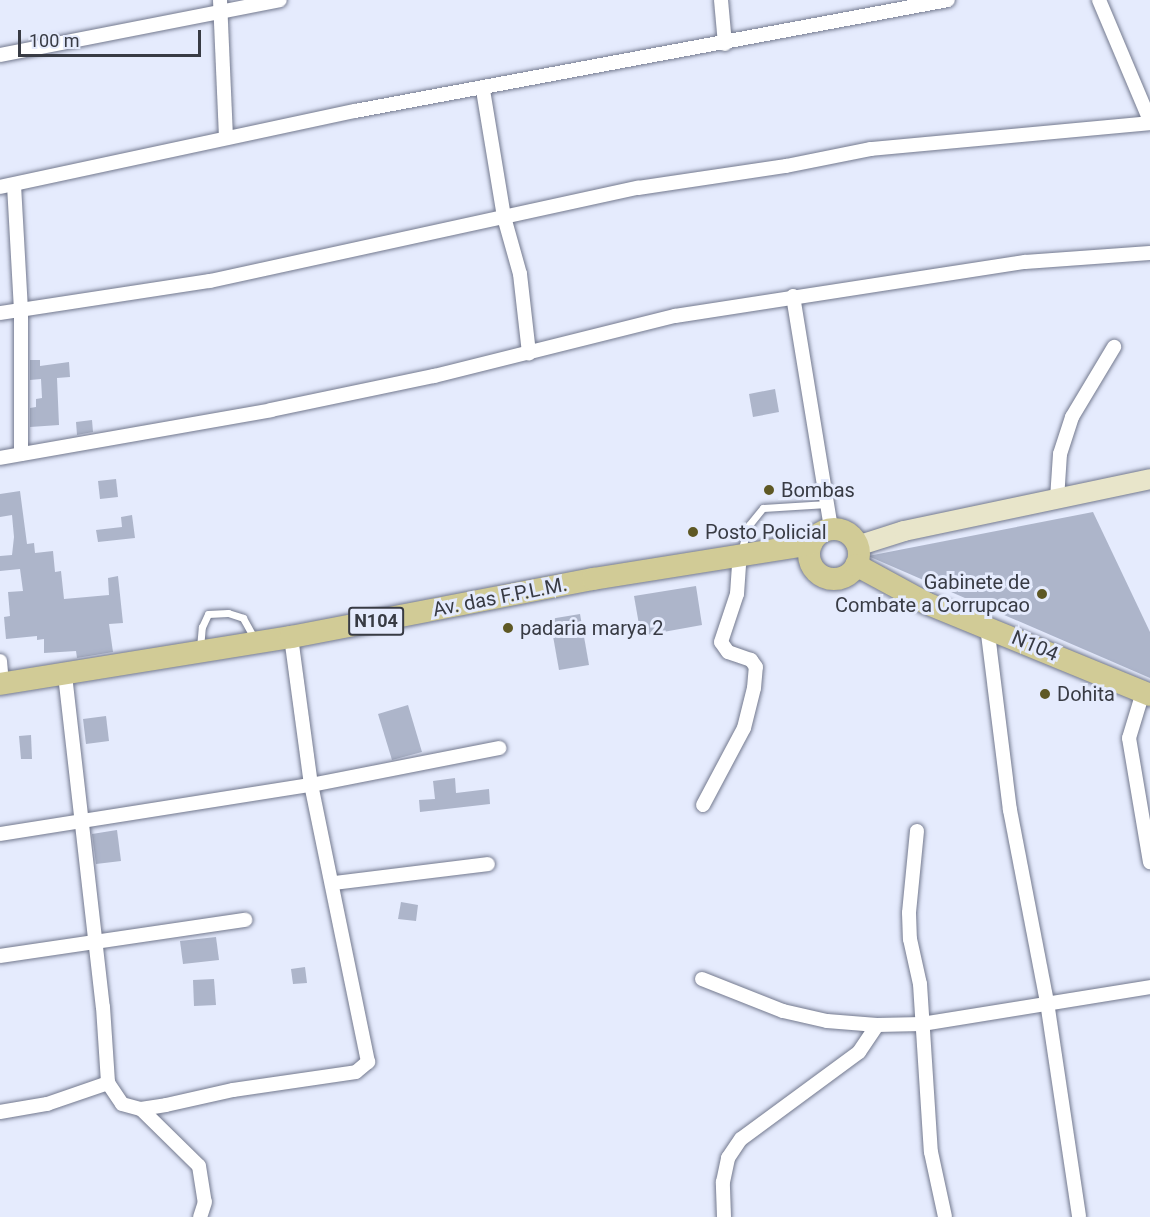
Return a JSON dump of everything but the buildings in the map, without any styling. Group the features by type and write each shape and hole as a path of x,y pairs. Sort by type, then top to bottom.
{"main road":[{"path":"857,555 904,531 1150,479"},
{"name":"N104","path":"811,544 819,534 831,529 850,535 857,555 926,603 1147,693"},
{"path":"811,544 809,557 814,570"},
{"name":"Av. das F.P.L.M.","path":"1,684 257,643 582,581 811,544"},
{"name":"Av. das F.P.L.M.","path":"746,555 814,570"},
{"name":"N104","path":"814,570 824,577 836,579 848,574 857,555"}],"street":[{"path":"0,55 220,6 280,0"},
{"path":"721,0 725,44"},
{"path":"21,454 21,310 7,186 226,138 948,0"},
{"path":"0,313 210,281 638,188 786,166 871,149 1150,122 1099,0"},
{"path":"220,6 226,138"},
{"path":"483,90 504,217 520,274 529,353"},
{"path":"0,458 271,410 529,353 632,325 793,296 1025,262 1150,253"},
{"path":"793,296 831,529"},
{"path":"1057,498 1060,454 1072,417 1114,347"},
{"path":"702,805 744,728 754,688 756,667 751,660 728,652 721,642 737,594 746,555"},
{"path":"987,626 1010,810 1047,1002 1079,1217"},
{"path":"65,675 93,941 104,1007 108,1083 122,1104 141,1109 364,1068 368,1062 334,884 311,784 291,637"},
{"path":"0,661 1,684"},
{"path":"1147,693 1128,738 1150,862"},
{"path":"0,834 311,784 499,748"},
{"path":"917,831 909,913 922,1024 931,1152 945,1217"},
{"path":"334,884 488,864"},
{"path":"0,956 245,920"},
{"path":"702,979 783,1011 827,1021 877,1025 922,1024 1150,987"},
{"path":"724,1217 723,1182 728,1158 741,1139 762,1120 859,1052 877,1025"},
{"path":"0,1112 47,1104 108,1083"},
{"path":"141,1109 199,1166 205,1202 200,1217"}],"lane":[{"path":"746,555 749,525 763,508 827,504"},
{"path":"199,652 202,627 208,614 228,613 243,618 257,643"}],"place":[{"name":"Bombas","path":"769,490"},
{"name":"Posto Policial","path":"693,532"},
{"name":"Gabinete de Combate a Corrupcao","path":"1042,594"},
{"name":"padaria marya 2","path":"508,628"},
{"name":"Dohita","path":"1045,694"}]}
